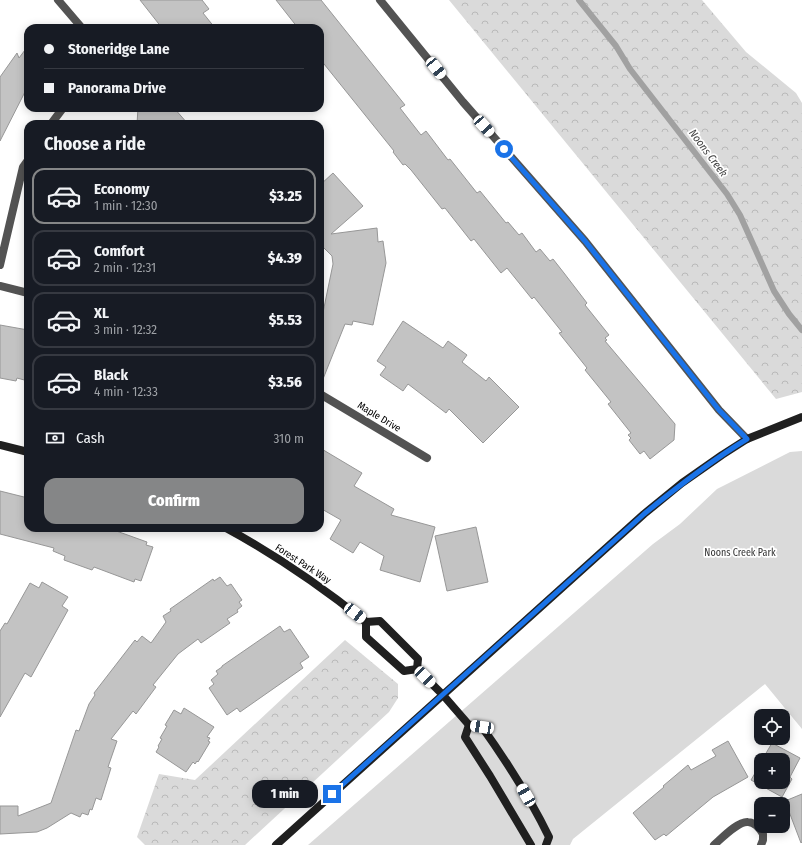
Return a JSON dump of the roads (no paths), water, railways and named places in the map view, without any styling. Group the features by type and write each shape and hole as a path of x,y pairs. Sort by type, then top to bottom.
{"street":[{"path":"58,0 79,24"},
{"path":"380,0 463,102 585,241 719,410 747,439"},
{"path":"0,265 24,166"},
{"path":"0,286 24,292"},
{"name":"Maple Drive","path":"324,396 427,458"},
{"path":"276,845 644,514 682,483 747,439 802,417"},
{"path":"0,445 24,451"},
{"name":"Forest Park Way","path":"233,532 295,569 332,595 366,622 380,621 418,659 417,669 443,695 469,725 482,727 512,771 540,818 549,837 546,845"},
{"path":"366,622 366,637 404,671 417,669"},
{"path":"469,725 465,737 531,845"},
{"path":"714,845 738,825 748,821 753,823 763,834 761,845"}],"waterway":[{"name":"Noons Creek","path":"579,0 616,46 630,69 727,194 740,215 774,291 789,314 802,330"}],"park label":[{"name":"Noons Creek Park","path":"740,553"}]}
